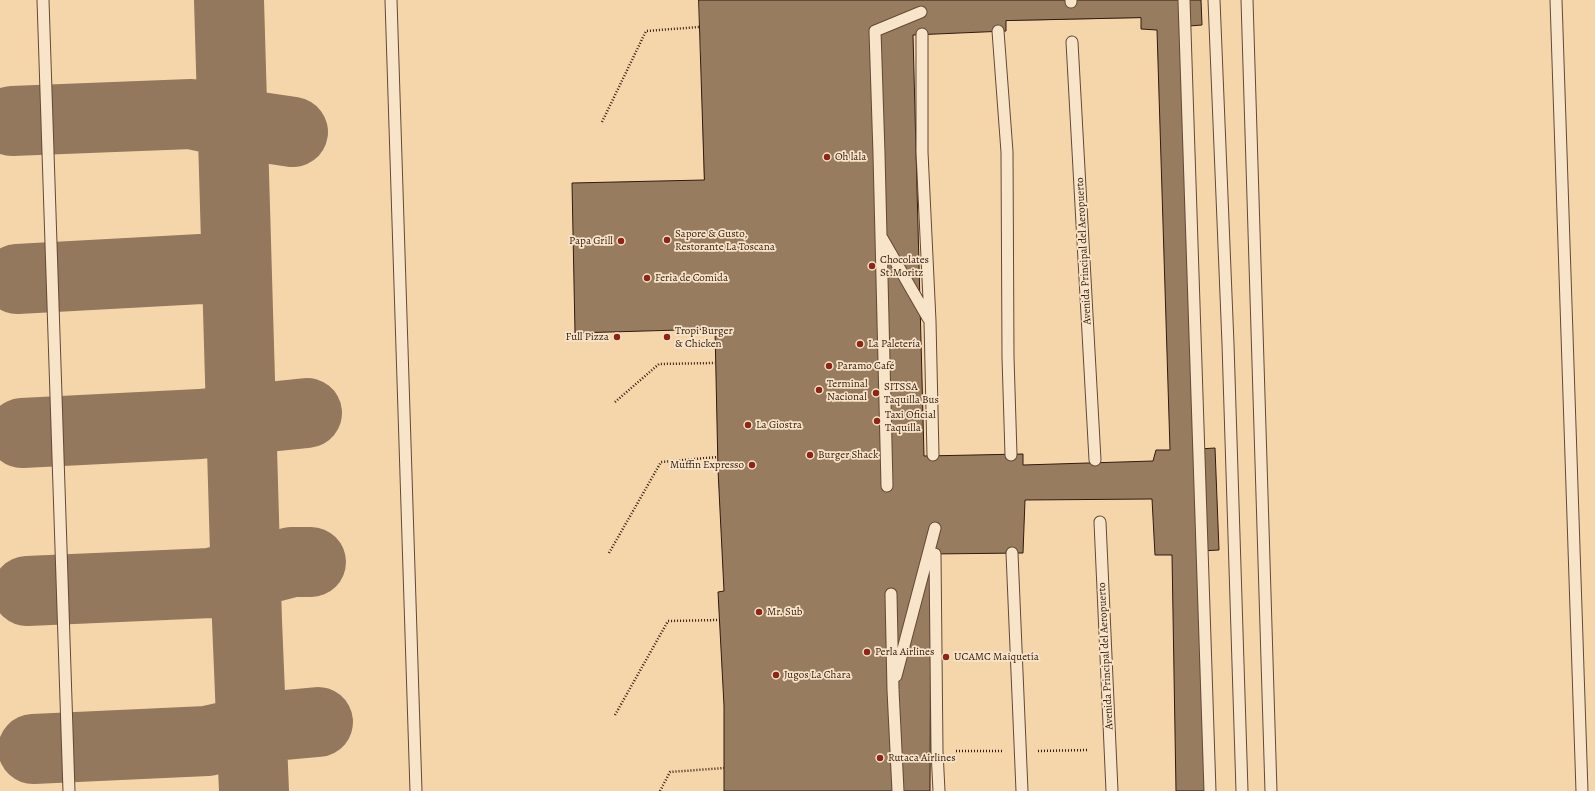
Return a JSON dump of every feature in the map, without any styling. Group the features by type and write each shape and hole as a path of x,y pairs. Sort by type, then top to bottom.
{"lane":[{"path":"43,0 69,791"},
{"path":"391,0 416,791"},
{"path":"1184,0 1210,791"},
{"path":"1214,0 1228,344 1242,791"},
{"path":"1247,0 1271,791"},
{"path":"1556,0 1582,791"},
{"path":"887,486 875,31 921,12"},
{"path":"998,31 1007,152 1008,357 1011,455"},
{"path":"922,34 922,152 930,321 933,455"},
{"name":"Avenida Principal del Aeropuerto","path":"1072,42 1095,460"},
{"path":"881,235 930,321"},
{"name":"Avenida Principal del Aeropuerto","path":"1100,522 1112,791"},
{"path":"892,690 935,528"},
{"path":"1012,553 1022,791"},
{"path":"935,554 937,751 939,791"},
{"path":"891,594 892,690 898,764 898,791"}],"path":[{"path":"602,122 646,31 699,27"},
{"path":"615,402 659,364 715,363"},
{"path":"609,553 661,462 718,457"},
{"path":"615,715 668,621 719,620"},
{"path":"660,791 670,772 724,768"}],"building":[{"name":"Terminal Nacional","path":"699,0 1201,0 1202,25 1189,26 1198,449 1215,448 1219,550 1201,551 1209,791 1176,791 1172,555 1155,555 1152,499 1025,500 1023,553 931,554 930,791 724,791 724,706 718,592 724,591 718,470 715,329 575,333 572,183 704,180","holes":["1141,18 1141,29 1157,30 1170,450 1156,450 1153,461 1023,465 1023,454 924,456 913,35 1006,31 1006,21"]}],"taxiway":[{"path":"229,0 247,621 254,791"},
{"path":"12,121 191,114 232,123 293,132"},
{"path":"17,279 201,269"},
{"path":"22,433 200,424 307,413"},
{"path":"27,591 211,583 292,562 311,562"},
{"path":"33,749 207,741 274,726 318,722"}],"place":[{"name":"Oh lala","path":"827,157"},
{"name":"Sapore & Gusto, Restorante La Toscana","path":"667,240"},
{"name":"Papa Grill","path":"621,241"},
{"name":"Chocolates St.Moritz","path":"872,266"},
{"name":"Feria de Comida","path":"647,278"},
{"name":"Full Pizza","path":"617,337"},
{"name":"Tropi Burger & Chicken","path":"667,337"},
{"name":"La Paletería","path":"860,344"},
{"name":"Paramo Café","path":"829,366"},
{"name":"Terminal Nacional","path":"819,390"},
{"name":"SITSSA Taquilla Bus","path":"876,393"},
{"name":"Taxi Oficial Taquilla","path":"877,421"},
{"name":"La Giostra","path":"748,425"},
{"name":"Burger Shack","path":"810,455"},
{"name":"Muffin Expresso","path":"752,465"},
{"name":"Mr. Sub","path":"759,612"},
{"name":"Perla Airlines","path":"867,652"},
{"name":"UCAMC Maiquetía","path":"946,657"},
{"name":"Jugos La Chara","path":"776,675"},
{"name":"Rutaca Airlines","path":"880,758"}]}
